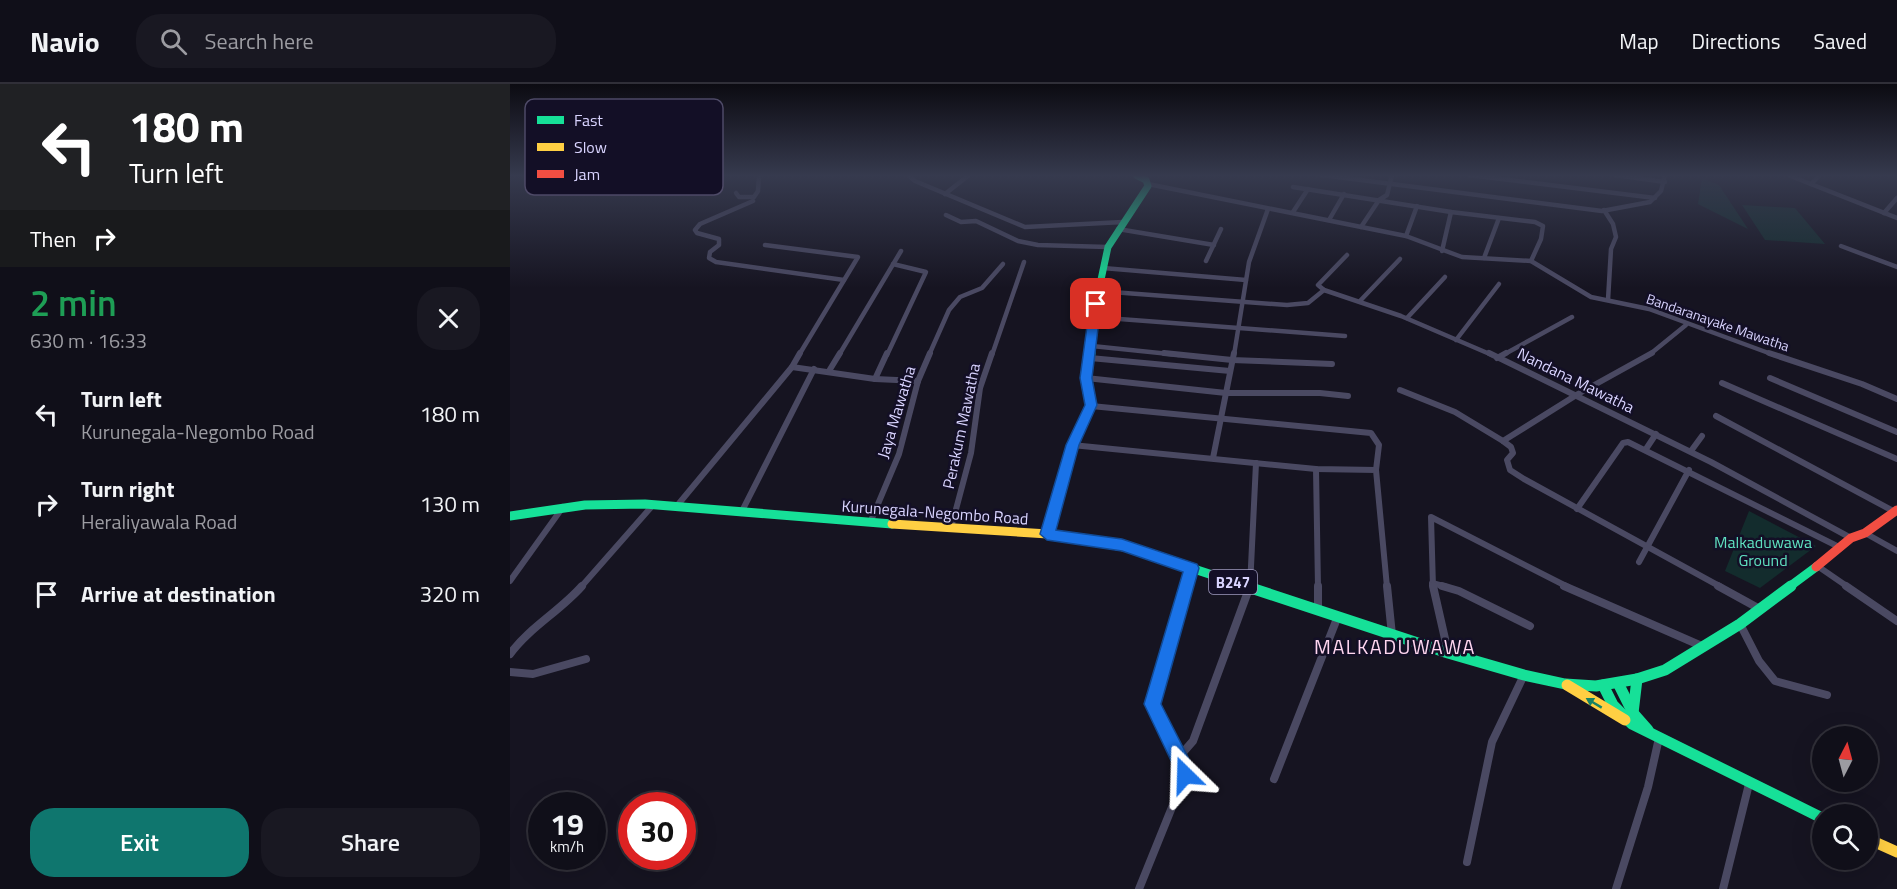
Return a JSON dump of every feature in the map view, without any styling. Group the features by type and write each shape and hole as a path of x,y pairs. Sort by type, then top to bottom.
{"main road":[{"path":"1047,534 1072,445 1091,405 1086,378 1092,346 1093,317 1108,247 1126,213"},
{"name":"Kurunegala-Negombo Road","path":"510,516 563,507 609,504 653,505 870,523 1047,534 1122,545 1448,653 1524,675 1565,684 1603,685 1637,679 1665,670 1705,647 1740,624 1851,538 1865,533 1896,511"},
{"path":"1629,717 1637,679"},
{"path":"1618,683 1629,717"},
{"path":"1565,684 1629,717"},
{"path":"1603,685 1613,705 1655,736 1812,813"},
{"path":"1878,843 1897,852"}],"street":[{"path":"726,213 700,224 695,230 697,233 719,239 719,245 710,252 709,258 716,262 844,280"},
{"path":"976,221 986,213"},
{"path":"988,213 1025,227 1120,226 1214,245"},
{"path":"1213,458 1224,420 1226,393 1246,280 1257,232 1266,213"},
{"name":"Bandaranayake Mawatha","path":"1296,213 1406,236 1462,257 1531,261 1591,297 1649,309 1686,325 1862,384 1897,399"},
{"path":"1329,220 1333,213"},
{"path":"1361,227 1371,213"},
{"path":"1406,236 1415,213"},
{"path":"1442,251 1451,213"},
{"path":"1456,213 1523,219 1543,226 1541,239 1531,261"},
{"path":"1606,213 1614,224 1616,237 1611,249 1608,300"},
{"path":"1884,213 1897,218"},
{"path":"946,215 961,222 976,221 1018,240 1038,245 1108,247"},
{"path":"1484,258 1499,218"},
{"path":"1206,261 1221,229"},
{"path":"676,507 792,367 858,257 765,245"},
{"path":"1842,246 1897,267"},
{"path":"829,371 901,251"},
{"path":"1098,291 1287,305 1308,303 1324,290 1318,285 1347,255"},
{"path":"1360,301 1400,259"},
{"name":"Perakum Mawatha","path":"951,528 971,453 980,388 1024,262"},
{"path":"875,379 926,272 893,264"},
{"name":"Jaya Mawatha","path":"870,523 899,454 918,381 949,310 960,297 982,288 1003,264"},
{"path":"1103,268 1246,280"},
{"path":"1407,318 1445,277"},
{"path":"1456,340 1499,284"},
{"name":"Nandana Mawatha","path":"1324,290 1407,318 1578,394 1779,496 1851,538"},
{"path":"1093,317 1345,336"},
{"path":"1497,358 1572,317"},
{"path":"1503,441 1578,394 1658,350 1686,325"},
{"path":"1092,346 1232,360 1332,364"},
{"path":"1090,358 1230,371"},
{"path":"792,367 875,379 918,381"},
{"path":"741,513 814,369"},
{"path":"1086,378 1226,393 1320,393 1348,396"},
{"path":"1770,378 1897,432"},
{"path":"1722,383 1897,459"},
{"path":"1400,390 1455,412 1503,441 1511,447 1513,453 1507,460 1510,470 1758,608"},
{"path":"1091,405 1371,433 1380,445 1376,470 1392,635"},
{"path":"1716,416 1896,511"},
{"path":"1646,449 1656,434"},
{"path":"1691,451 1702,436"},
{"path":"1577,509 1623,443 1628,442 1689,470 1841,548"},
{"path":"1072,445 1316,469 1376,470"},
{"path":"1179,757 1193,741 1231,633 1250,587 1256,463"},
{"path":"1316,469 1318,609"},
{"path":"1639,562 1645,546 1689,470"},
{"path":"510,654 522,638 566,604 653,505"},
{"path":"510,580 563,507"},
{"path":"1448,653 1432,583 1431,517 1553,581 1705,647"},
{"path":"1865,533 1897,551"},
{"path":"1816,565 1897,621"},
{"path":"1138,889 1185,775 1179,757 1152,704 1191,568"},
{"path":"1432,583 1459,591 1530,626"},
{"path":"1274,779 1338,616"},
{"path":"1740,624 1759,661 1775,681 1827,696"},
{"path":"510,672 515,675 542,672 586,659"},
{"path":"1467,862 1492,742 1524,675"},
{"path":"1616,889 1648,787 1655,736"},
{"path":"1723,889 1749,784"}],"green space":[{"path":"1715,213 1737,213 1748,229"},
{"path":"1747,213 1799,213 1825,244 1765,240"},
{"name":"Malkaduwawa Ground","path":"1749,511 1816,546 1760,588 1725,571"}],"traffic: fast":[{"path":"1048,534 1072,445 1091,406 1086,378 1092,346 1093,317 1108,247 1131,213"},
{"path":"510,516 585,505 645,504 892,524"},
{"path":"1130,548 1448,653 1524,675 1565,684 1596,686 1637,679 1665,670 1740,624 1816,567"},
{"path":"1633,713 1637,679"},
{"path":"1618,683 1633,713 1648,730"},
{"path":"1603,685 1613,705 1632,724 1812,813"}],"traffic: slow":[{"path":"892,524 1048,534 1130,548"},
{"path":"1567,685 1625,720"},
{"path":"1878,843 1897,852"}],"traffic: jam":[{"path":"1816,567 1851,538 1865,533 1897,510"}],"district":[{"name":"MALKADUWAWA","path":"1395,646"}],"route":[{"path":"1096,304 1086,378 1091,405 1072,445 1047,534 1122,545 1191,568 1152,704 1153,710 1184,767 1185,775"}]}
